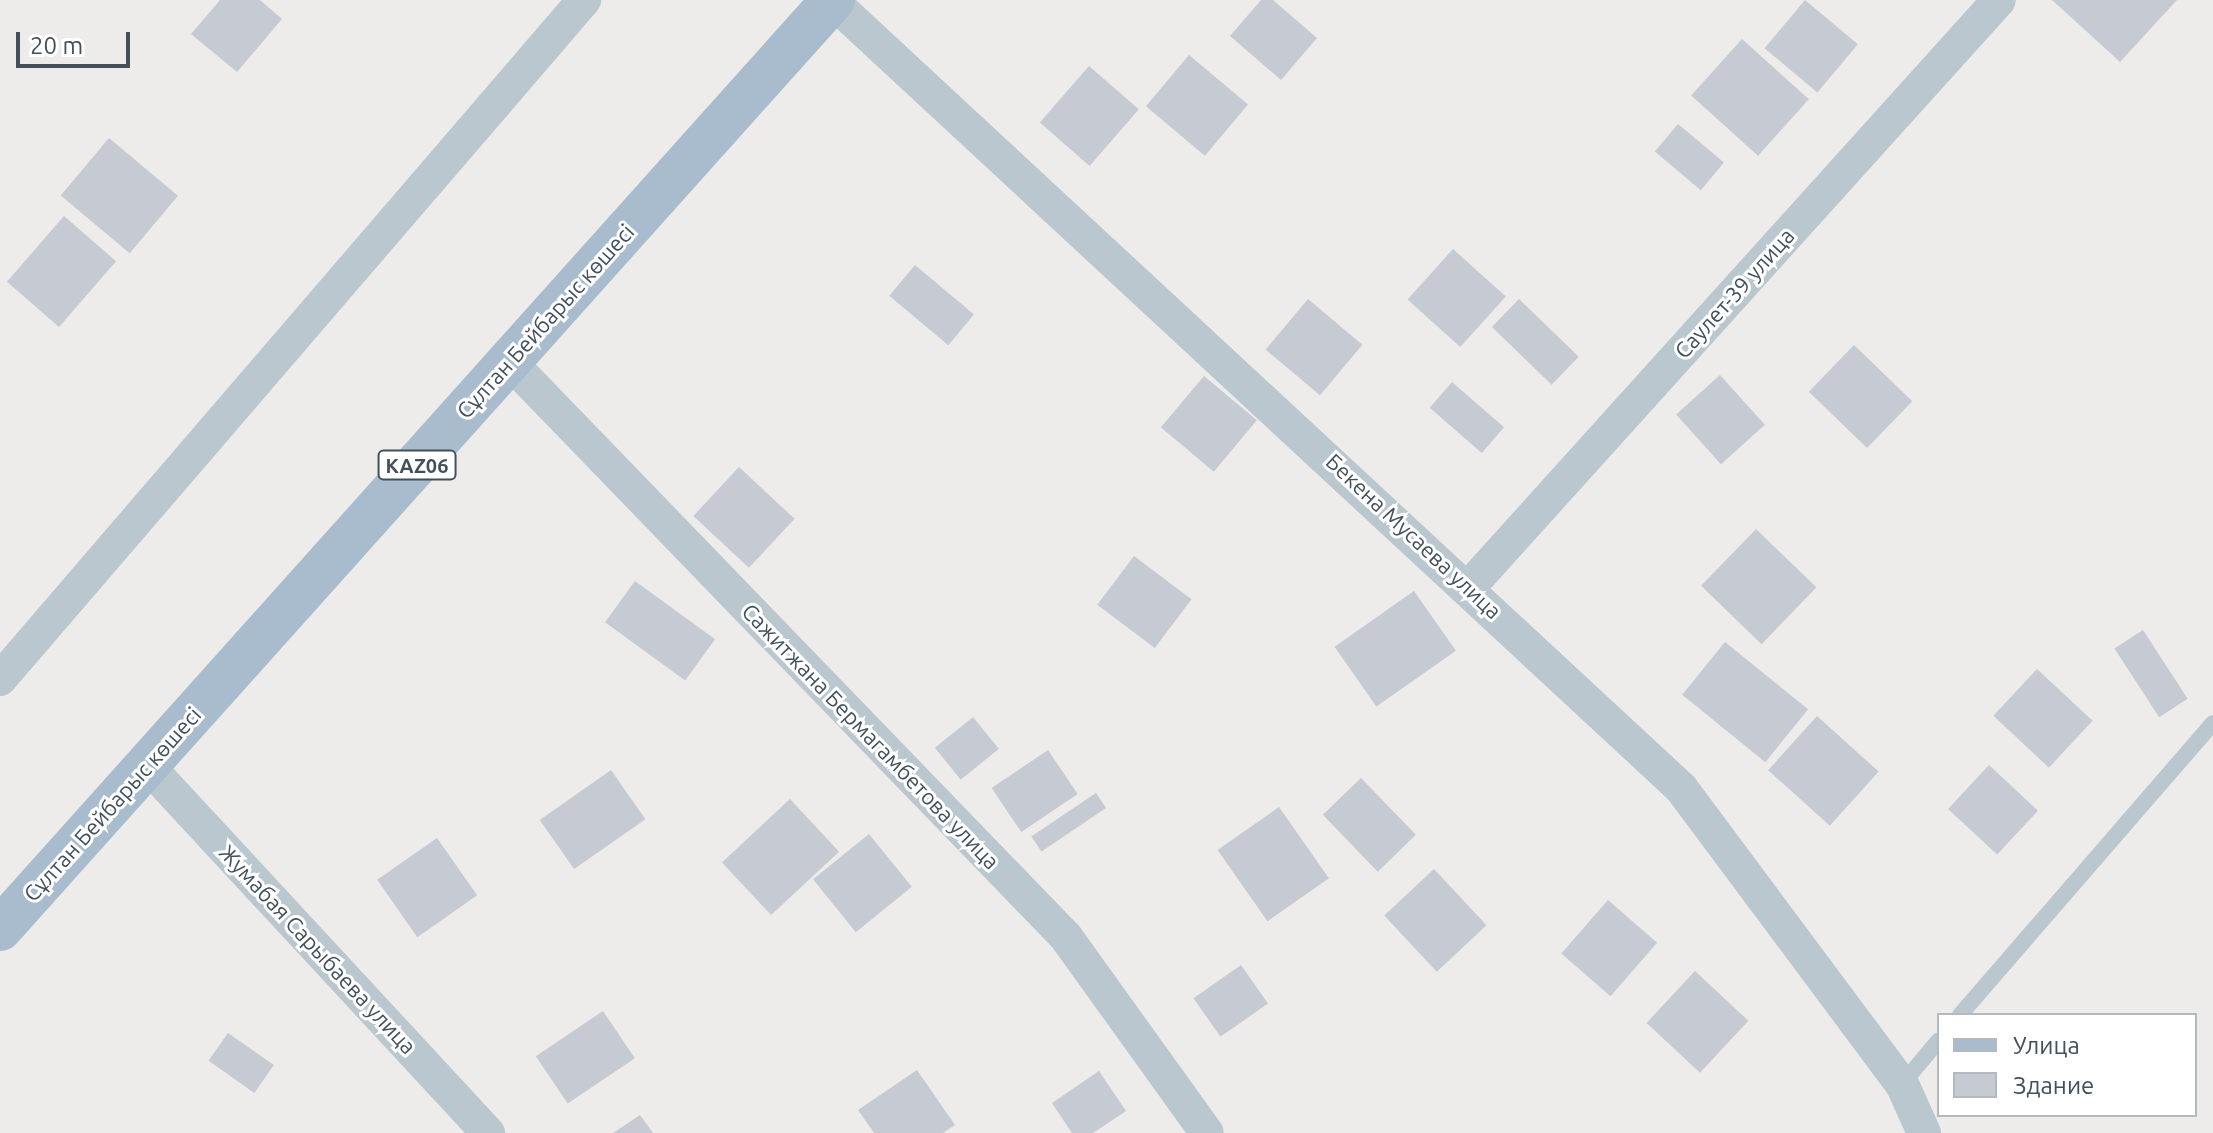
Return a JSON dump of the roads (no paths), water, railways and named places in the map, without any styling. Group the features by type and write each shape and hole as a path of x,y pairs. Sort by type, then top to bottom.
{"main road":[{"name":"Сұлтан Бейбарыс көшесі","path":"0,929 832,0"}],"street":[{"path":"0,679 584,0"},
{"name":"Бекена Мусаева улица","path":"832,0 1470,586 1681,788 1902,1084 1924,1133"},
{"name":"Саулет-39 улица","path":"1470,586 1999,0"},
{"name":"Сажитжана Бермагамбетова улица","path":"509,361 1066,937 1207,1133"},
{"name":"Жумабая Сарыбаева улица","path":"147,765 488,1133"}],"lane":[{"path":"1962,1013 2213,723"},
{"path":"1902,1084 1937,1042"}]}
